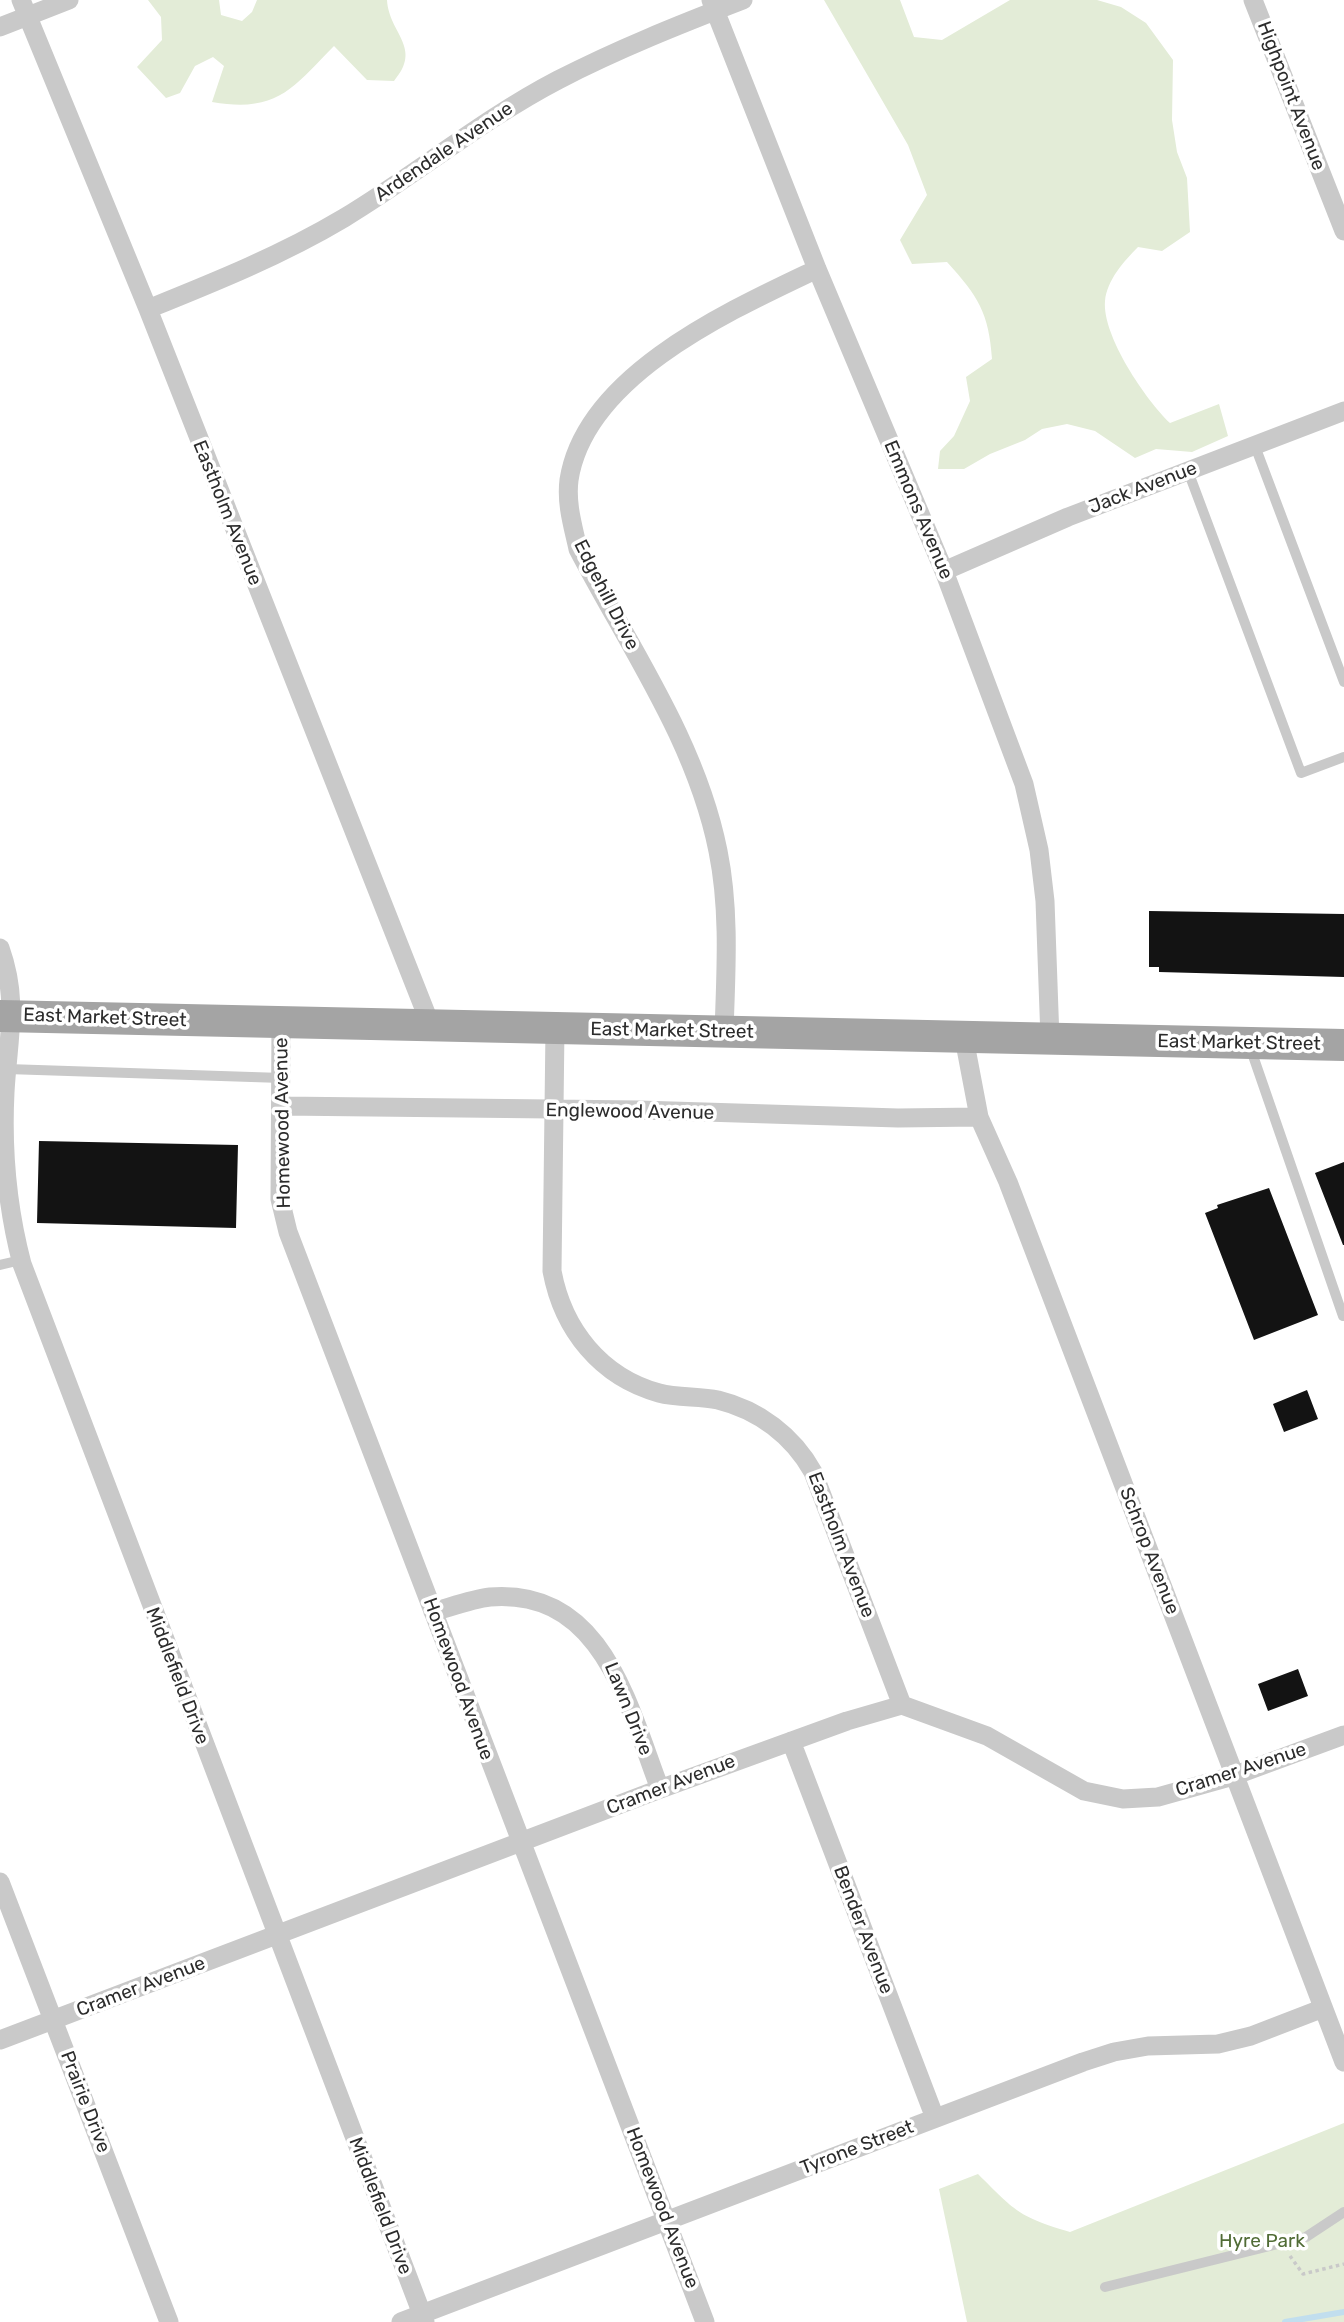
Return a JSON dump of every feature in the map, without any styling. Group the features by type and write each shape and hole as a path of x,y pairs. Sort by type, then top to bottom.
{"main road":[{"name":"East Market Street","path":"6,1016 1344,1045"}],"street":[{"path":"0,27 24,8 69,0"},
{"name":"Ardendale Avenue","path":"148,309 272,257 345,217 515,104 559,79 713,6 743,0"},
{"name":"Highpoint Avenue","path":"1253,0 1344,231"},
{"name":"Emmons Avenue","path":"713,6 817,269 944,571 1014,753 1033,817 1046,912 1050,1039"},
{"name":"Eastholm Avenue","path":"24,8 148,309 431,1026"},
{"name":"Edgehill Drive","path":"724,1031 726,954 723,884 705,802 674,725 578,548 569,508 569,481 588,428 611,397 665,353 708,324 817,269"},
{"name":"Jack Avenue","path":"944,571 1068,517 1344,411"},
{"name":"Middlefield Drive","path":"0,948 10,978 6,1016 7,1069 3,1093 5,1182 21,1260 423,2318"},
{"name":"Homewood Avenue","path":"281,1023 280,1199 288,1232 705,2322"},
{"name":"Eastholm Avenue","path":"555,1028 552,1271 560,1304 576,1333 598,1360 642,1387 738,1406 765,1420 795,1444 813,1472 902,1705"},
{"name":"Schrop Avenue","path":"964,1038 979,1117 1008,1182 1321,2009 1344,2062"},
{"name":"Englewood Avenue","path":"282,1106 898,1118 979,1117"},
{"name":"Lawn Drive","path":"433,1612 488,1597 510,1597 553,1609 587,1632 615,1674 660,1788"},
{"name":"Cramer Avenue","path":"0,2039 54,2021 660,1788 902,1705 987,1736 1059,1779 1104,1797 1157,1797 1233,1776 1344,1735"},
{"name":"Bender Avenue","path":"791,1741 935,2118"},
{"name":"Prairie Drive","path":"0,1882 169,2322"},
{"name":"Tyrone Street","path":"401,2322 423,2318 667,2221 1114,2052 1148,2046 1218,2044 1251,2036 1321,2009"}],"lane":[{"path":"1255,446 1344,682"},
{"path":"1188,471 1301,773 1344,757"},
{"path":"1249,1043 1343,1316"},
{"path":"7,1069 282,1078"},
{"path":"0,1265 21,1260"},
{"path":"1105,2287 1306,2237 1344,2212"}],"path":[{"path":"1281,2244 1303,2274 1344,2264"}],"green space":[{"path":"148,0 219,0 221,15 242,21 252,12 257,0 387,0 389,12 405,49 405,59 394,81 367,80 334,46 294,86 282,94 253,104 234,105 212,102 224,66 213,57 195,66 180,93 166,98 137,67 162,40 161,17"},
{"path":"824,0 900,0 914,37 942,40 1010,0 1097,0 1121,7 1146,23 1173,60 1172,120 1177,152 1187,178 1190,232 1162,251 1138,247 1109,286 1105,301 1106,315 1127,366 1149,399 1170,423 1219,404 1228,436 1192,452 1156,449 1135,458 1095,431 1067,424 1042,429 964,469 938,469 940,451 954,436 970,401 966,377 992,359 988,329 974,296 947,262 912,264 900,240 927,195 908,145"},
{"name":"Hyre Park","path":"1344,2123 1344,2322 967,2322 939,2189 978,2174 1001,2197 1028,2217 1070,2232"}],"building":[{"path":"1149,911 1344,914 1344,977 1159,972 1159,967 1149,967"},
{"path":"39,1141 238,1145 236,1228 37,1223"},
{"path":"1344,1162 1344,1245 1343,1245 1315,1173"},
{"path":"1269,1188 1318,1315 1254,1340 1205,1213 1218,1208 1217,1205"},
{"path":"1307,1390 1318,1419 1284,1432 1273,1404"},
{"path":"1298,1669 1308,1696 1268,1711 1258,1684"}],"waterway":[{"path":"1285,2322 1344,2312"}]}
